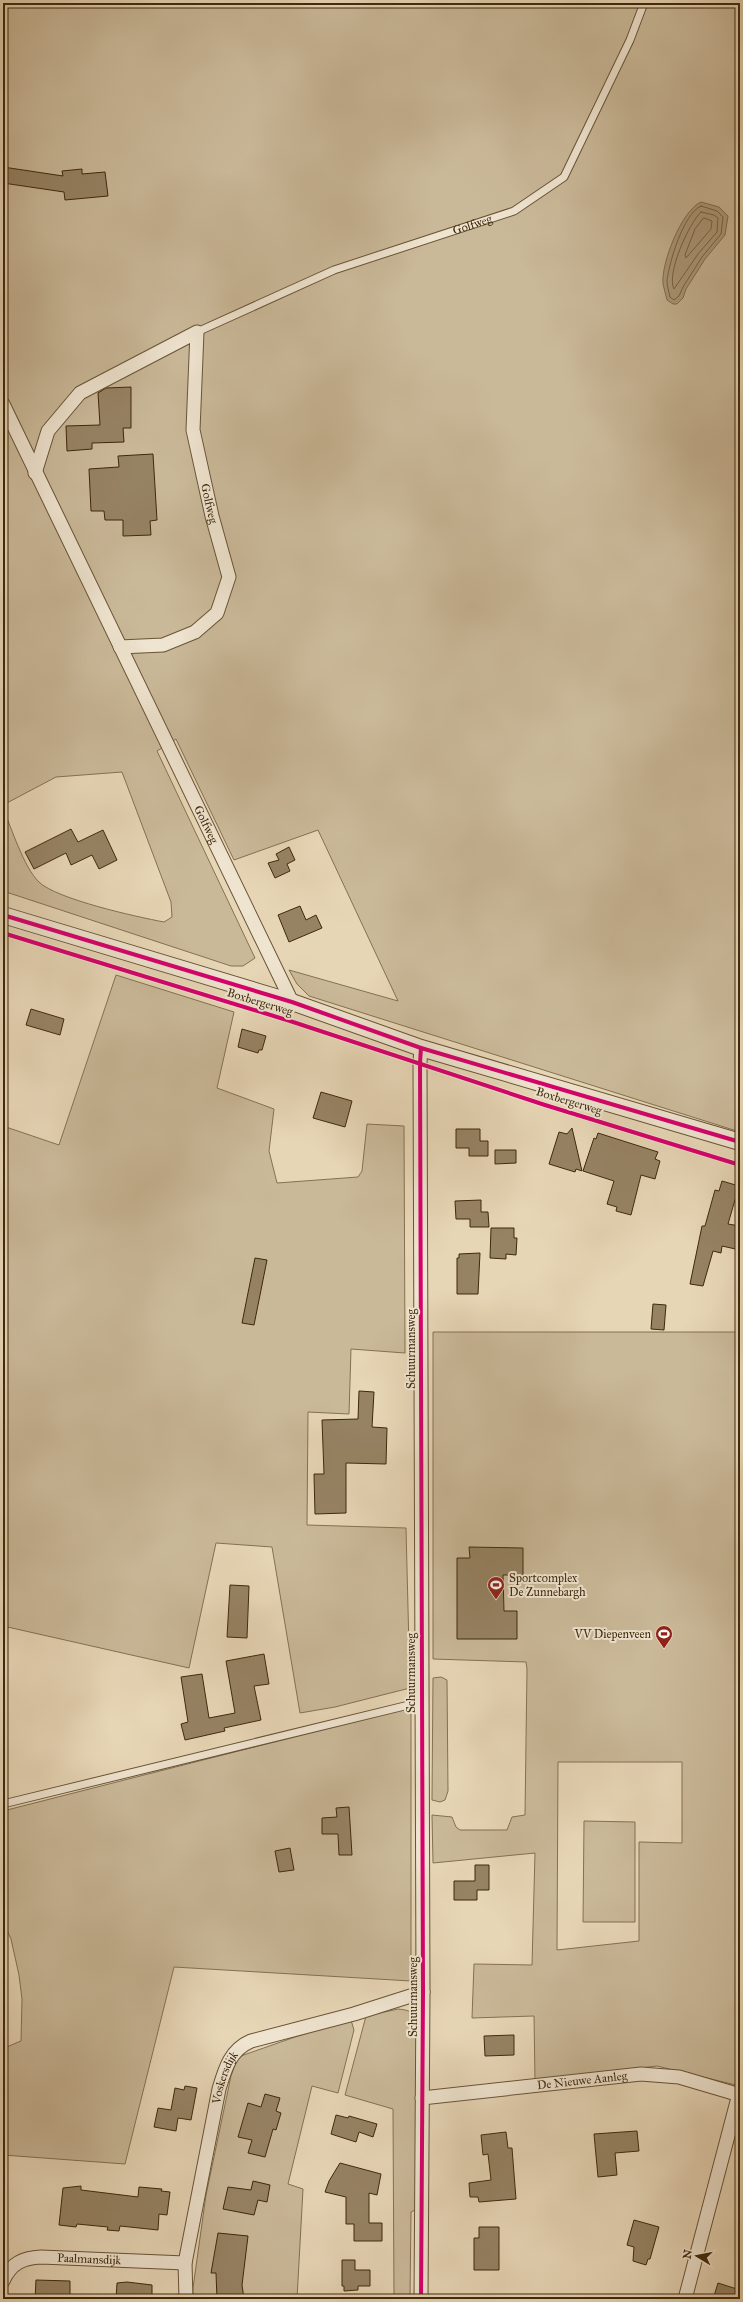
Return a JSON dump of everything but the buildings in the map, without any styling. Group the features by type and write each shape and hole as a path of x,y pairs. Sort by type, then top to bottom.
{"street":[{"name":"Golfweg","path":"35,473 48,430 80,393 196,332 193,430 212,516 229,577 217,614 195,632 163,645 120,647"},
{"name":"Golfweg","path":"3,404 35,473 292,1002"},
{"name":"Boxbergerweg","path":"3,915 292,1002 422,1048 740,1142"},
{"name":"Schuurmansweg","path":"420,2299 423,1992 420,1063 422,1048"},
{"name":"Voskersdijk","path":"186,2299 185,2263 219,2088 227,2063 237,2050 251,2041 354,2014 423,1992"},
{"name":"De Nieuwe Aanleg","path":"422,2098 641,2074 679,2077 740,2095"},
{"path":"685,2299 740,2095"},
{"name":"Paalmansdijk","path":"3,2281 7,2273 15,2264 25,2258 41,2256 185,2263"}],"lane":[{"name":"Golfweg","path":"196,332 334,270 514,211 564,177 630,40 644,3"},
{"path":"3,1804 421,1702"}],"shaded area":[{"path":"3,3 740,3 740,1132 309,996 297,984 289,970 398,1001 318,830 234,860 176,739 157,751 255,958 243,966 231,966 3,891 3,808 18,847 33,876 48,888 79,901 135,916 164,922 172,917 171,902 122,772 56,777 3,805"},
{"path":"116,975 234,1012 217,1088 274,1109 269,1151 277,1183 358,1177 362,1171 367,1124 404,1126 405,1353 351,1349 349,1414 308,1412 307,1525 406,1528 410,1688 335,1707 300,1713 272,1547 216,1543 189,1668 3,1626 3,1126 59,1145"},
{"path":"433,1332 740,1332 740,2086 657,2066 535,2080 534,2016 472,2018 474,1964 532,1965 535,1853 433,1863 432,1815 452,1817 456,1827 460,1830 507,1830 512,1817 525,1815 527,1669 526,1662 433,1659","holes":["558,1762 682,1762 682,1843 639,1842 639,1941 557,1950"]},
{"path":"441,1677 447,1680 448,1791 445,1800 440,1802 432,1800 433,1678"},
{"path":"411,1707 411,1981 174,1967 125,2164 3,2155 3,2051 9,2046 21,2041 22,1999 19,1975 11,1939 3,1922 3,1811"},
{"path":"584,1821 635,1822 635,1922 583,1922"},
{"path":"398,2009 409,2012 417,2020 417,2209 411,2212 410,2299 394,2299 393,2109 345,2095 366,2016"},
{"path":"351,2020 354,2030 338,2093 312,2086 288,2184 303,2189 297,2299 193,2299 193,2288 206,2195 231,2076 238,2057 295,2037"}],"water":[{"path":"701,202 719,207 728,216 725,235 705,259 686,289 683,298 677,304 673,304 667,300 663,284 665,264 674,239 686,216"}],"cycle path":[{"path":"3,915 292,1002 421,1048 740,1142"},
{"path":"3,933 290,1021 545,1105 740,1165"},
{"path":"421,1048 423,1992 421,2299"}],"place":[{"name":"Sportcomplex De Zunnebargh","path":"496,1600"},
{"name":"VV Diepenveen","path":"664,1649"}]}
